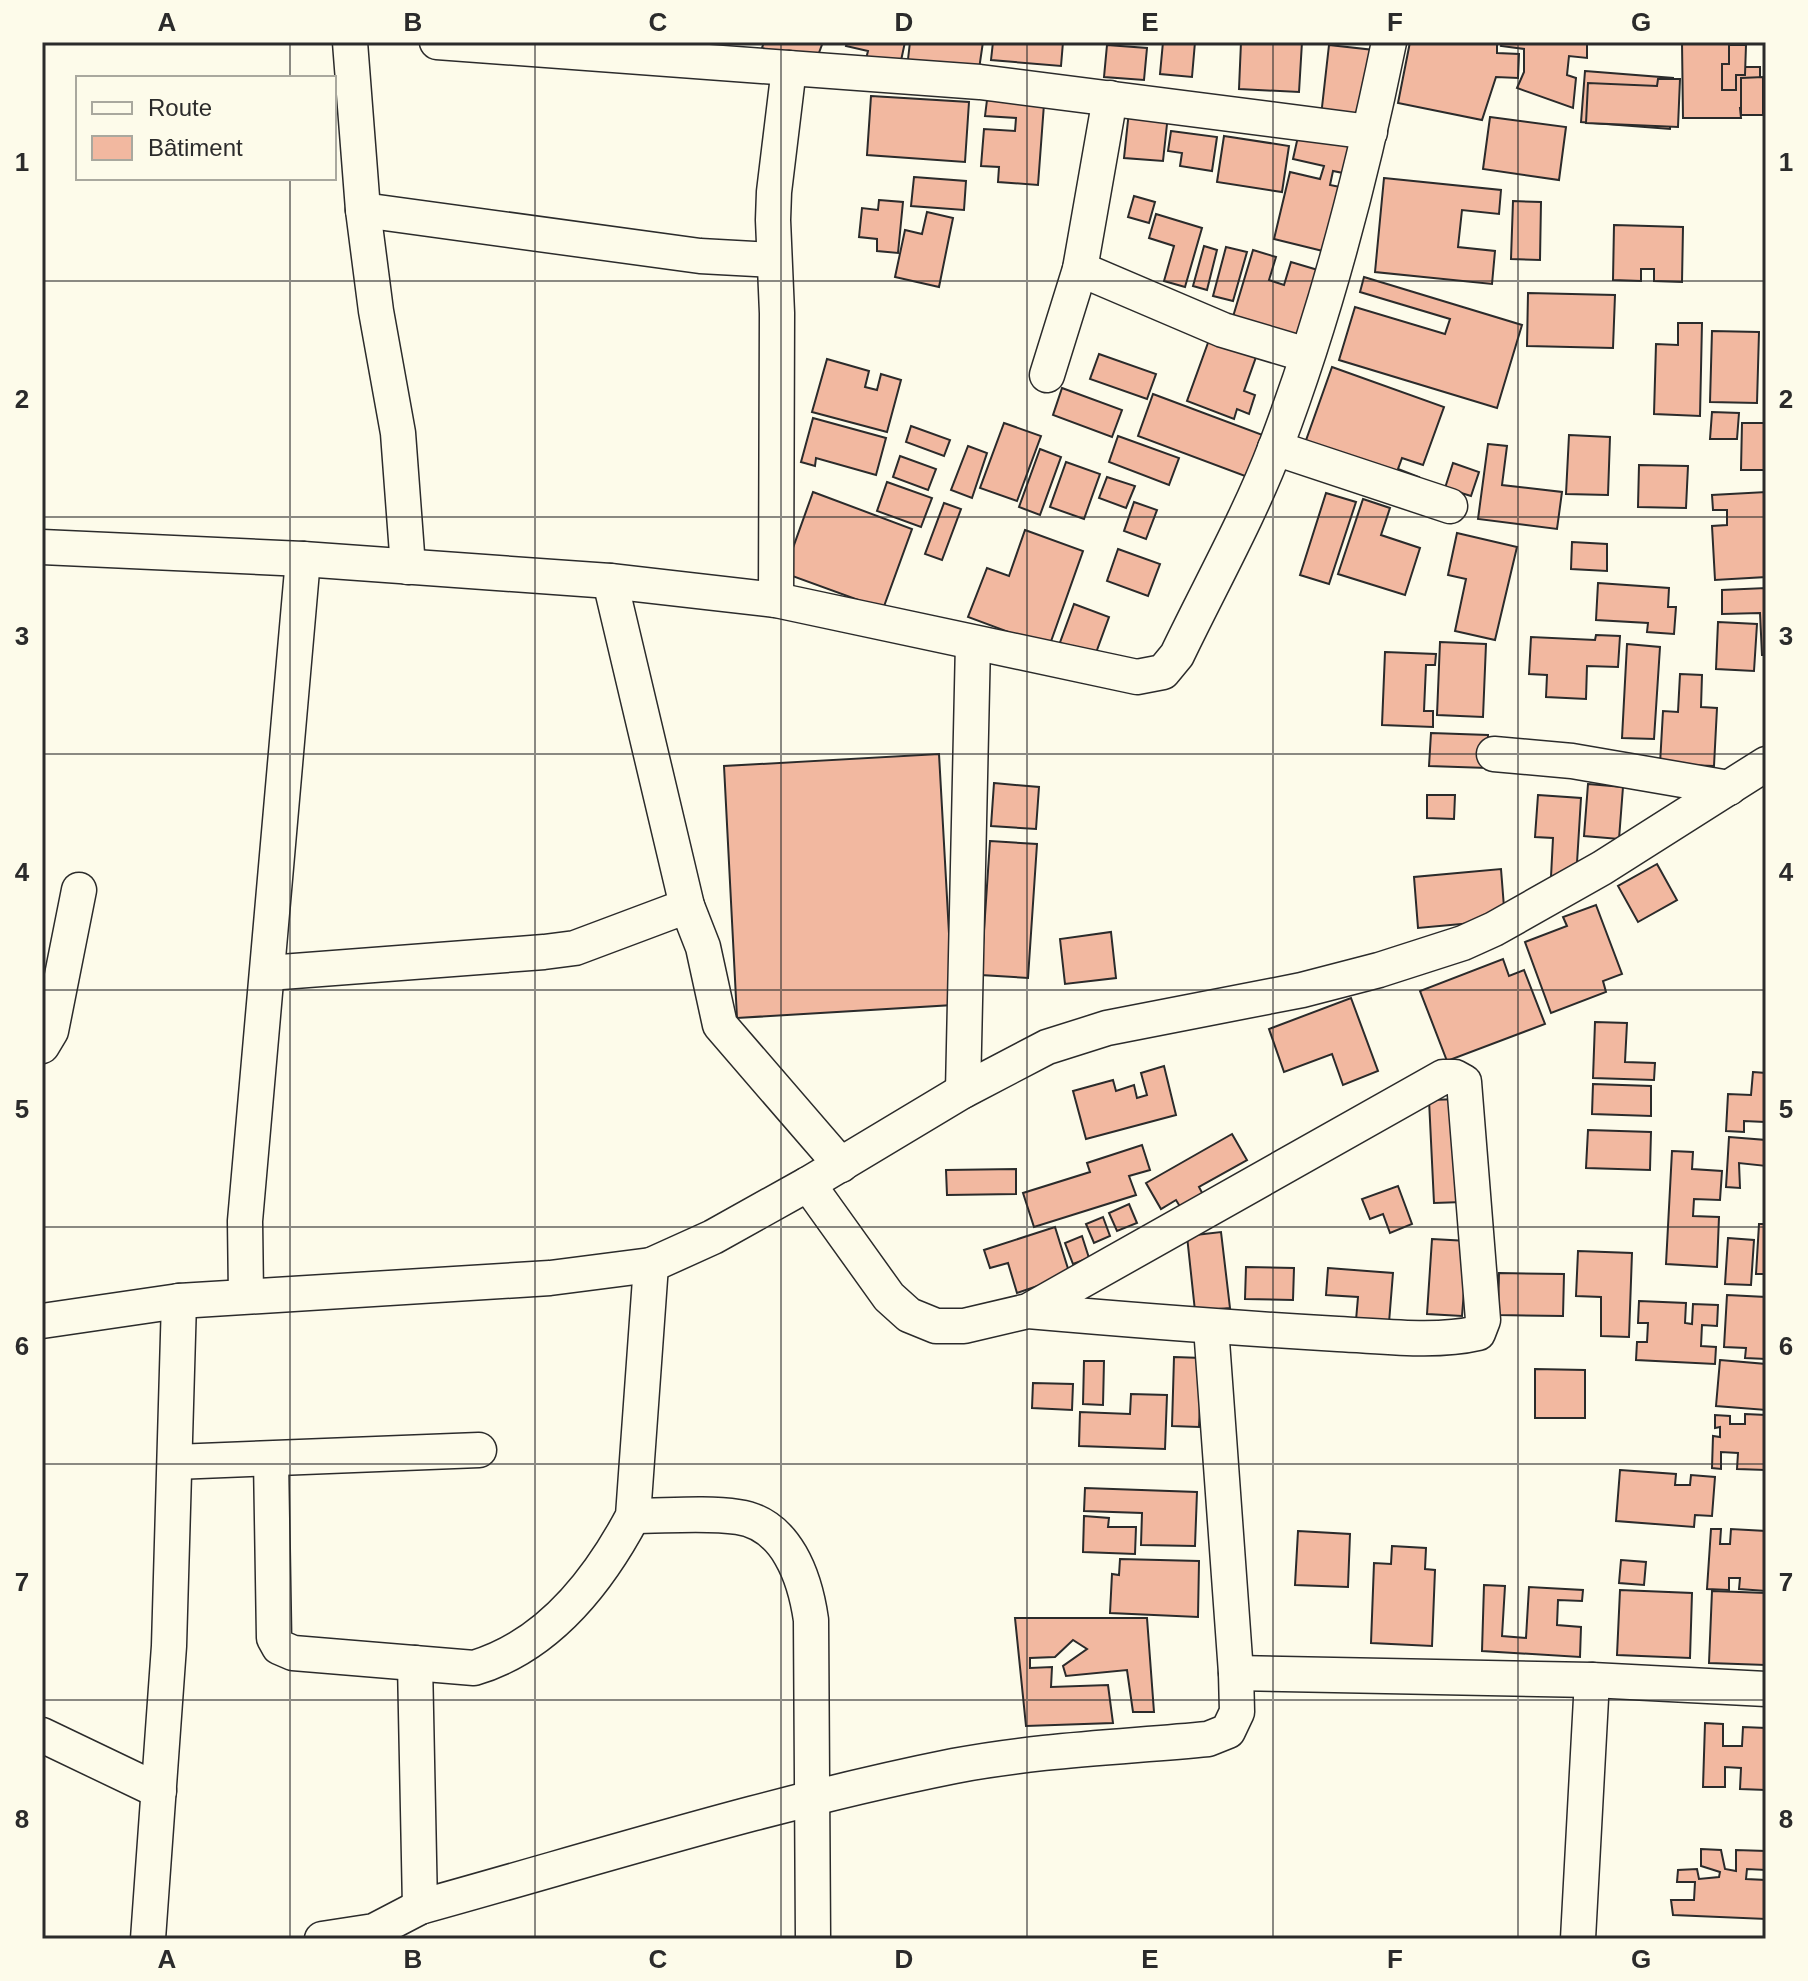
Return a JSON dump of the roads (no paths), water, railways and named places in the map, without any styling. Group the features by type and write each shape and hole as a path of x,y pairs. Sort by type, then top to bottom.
{"street":[{"path":"350,42 363,210 376,311 398,433 408,567"},
{"path":"437,42 980,82 1370,132"},
{"path":"42,547 303,559 610,581 776,600 1137,677 1163,672 1177,655 1275,448 1336,268 1389,42"},
{"path":"776,600 777,313 774,192 789,68"},
{"path":"1047,375 1080,269 1110,98"},
{"path":"363,210 700,256 774,260"},
{"path":"1080,269 1223,330 1307,355"},
{"path":"1275,448 1450,506"},
{"path":"246,1295 245,1221 303,559"},
{"path":"610,581 687,906 703,947 720,1025 841,1165"},
{"path":"963,1091 973,643"},
{"path":"1494,754 1572,761 1729,788"},
{"path":"42,1321 179,1301 550,1278 651,1265 713,1237 963,1091 1047,1047 1107,1028 1302,990 1463,943 1519,916 1590,875 1766,764"},
{"path":"42,1046 51,1031 79,890"},
{"path":"268,973 575,948 687,906"},
{"path":"808,1184 889,1297 909,1315 936,1326 964,1326 1028,1311 1443,1077 1455,1077 1464,1082 1483,1320 1478,1333 1461,1337 1381,1336 1211,1327 1028,1311"},
{"path":"271,1459 274,1638 279,1647 293,1653 474,1668 500,1660 536,1639 559,1620 616,1548 633,1516 651,1265"},
{"path":"148,1939 169,1646 179,1301"},
{"path":"322,1939 374,1931 420,1907 812,1798 957,1766 1208,1739 1228,1731 1237,1712 1236,1673 1211,1327"},
{"path":"175,1462 479,1450"},
{"path":"633,1516 740,1517 772,1530 795,1561 807,1589 811,1620 813,1939"},
{"path":"415,1663 420,1907"},
{"path":"1236,1673 1592,1680 1766,1689"},
{"path":"1578,1939 1592,1680"},
{"path":"42,1735 159,1791"}]}
